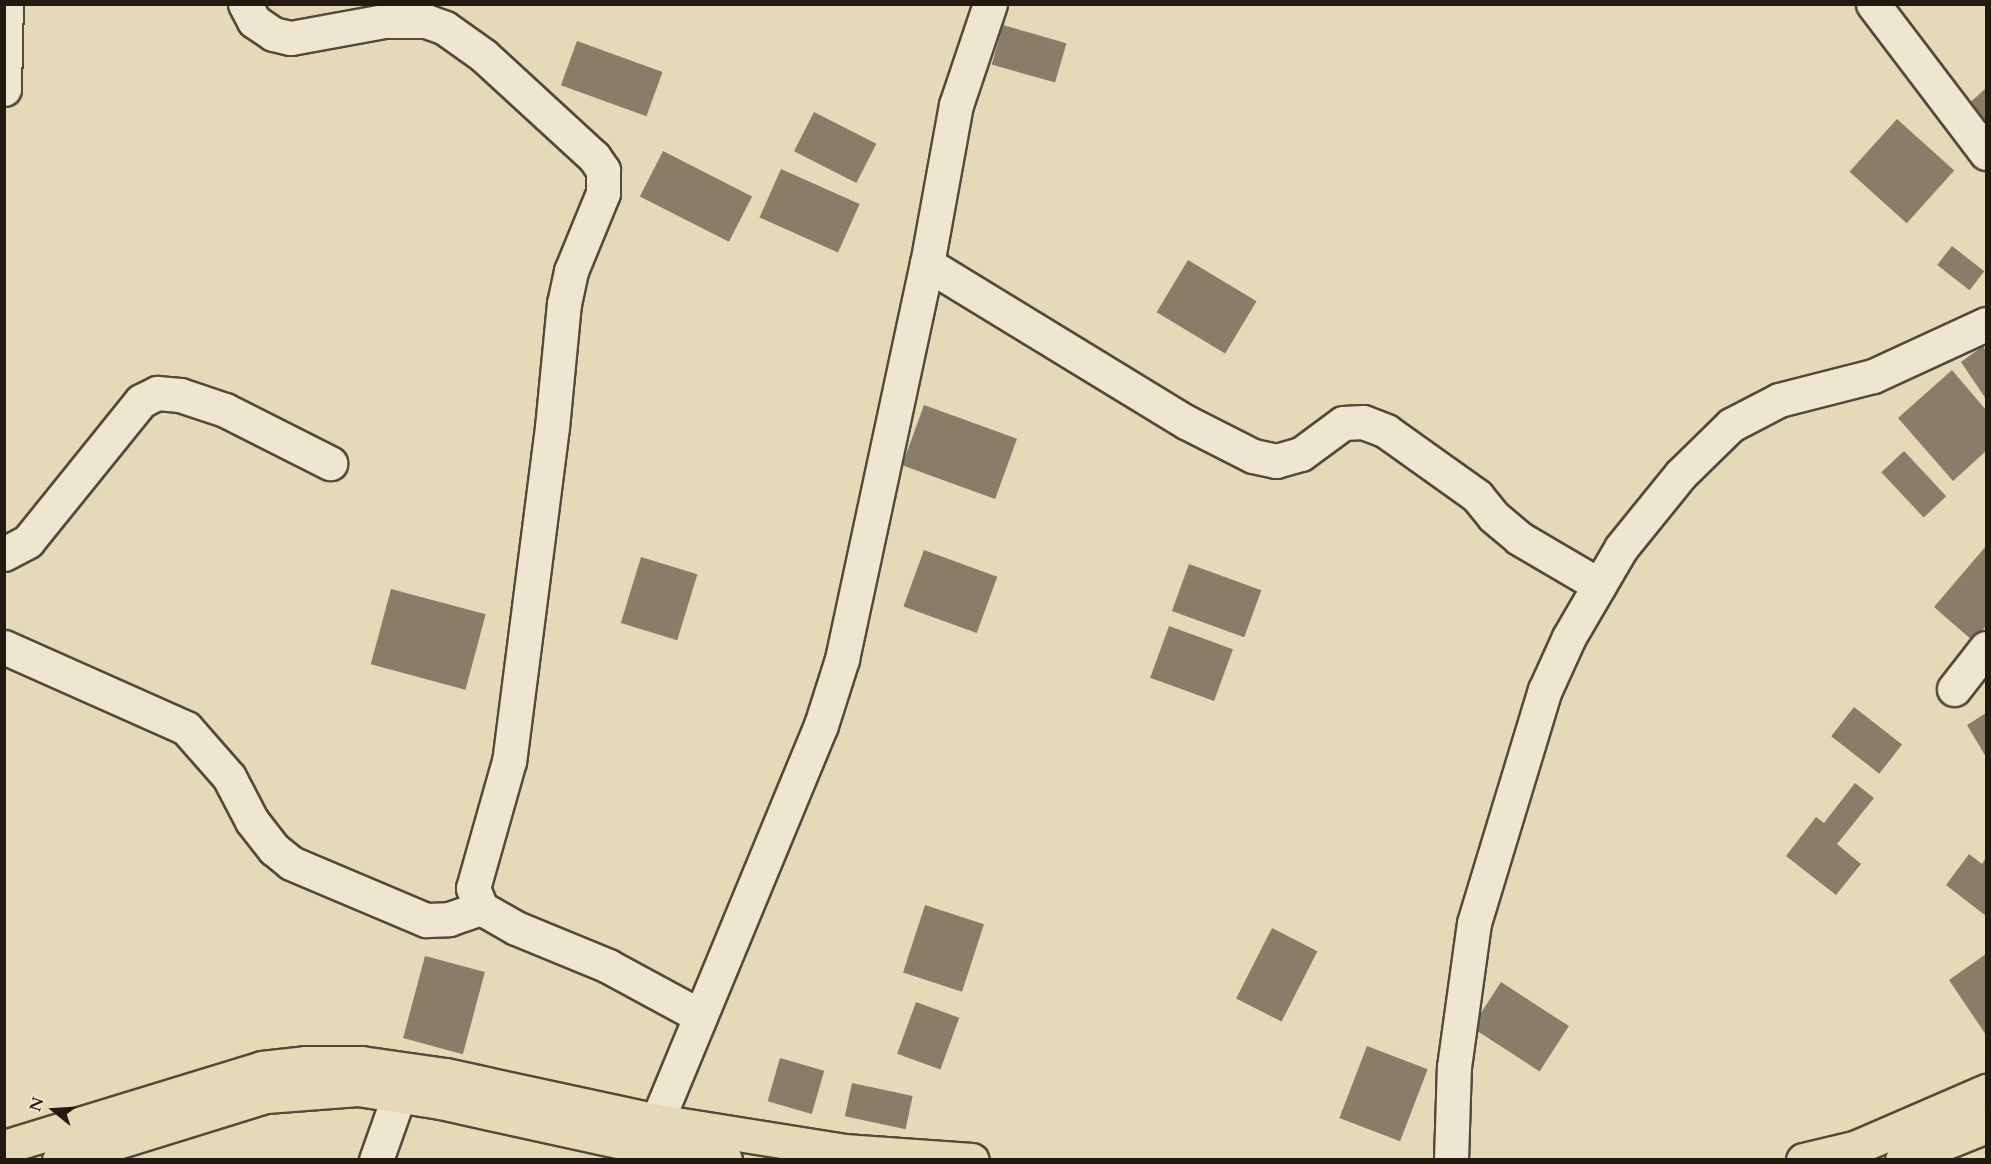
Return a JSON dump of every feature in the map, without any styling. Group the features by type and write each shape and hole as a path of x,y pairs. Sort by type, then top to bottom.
{"main road":[{"path":"4,1147 262,1068 304,1063 361,1063 445,1076 653,1135 725,1160"},
{"path":"59,1160 266,1096 358,1089 653,1135 972,1160"},
{"path":"1803,1160 1857,1147 1986,1091"},
{"path":"1902,1160 1986,1126"}],"street":[{"path":"4,89 6,4"},
{"path":"245,4 254,21 273,34 291,38 385,21 426,21 445,28 483,55 594,157 603,170 603,193 572,272 564,303 552,427 509,761 473,888 481,908 516,928 608,966 700,1016"},
{"path":"653,1135 821,725 842,659 927,264 956,105 990,4"},
{"path":"1873,4 1986,153"},
{"path":"927,264 1186,422 1253,456 1276,461 1301,454 1343,423 1363,422 1386,431 1476,496 1493,516 1520,538 1599,585"},
{"path":"1451,1160 1454,1067 1474,923 1545,690 1569,637 1621,548 1681,474 1731,425 1779,400 1873,376 1986,324"},
{"path":"4,554 28,541 141,401 157,393 180,395 225,410 330,463"},
{"path":"4,647 186,728 229,777 252,821 274,849 291,863 426,920 448,919 481,908"},
{"path":"1954,689 1986,648"},
{"path":"376,1160 399,1095"}],"building":[{"path":"1003,25 1066,43 1055,83 992,64"},
{"path":"577,41 663,72 646,116 561,85"},
{"path":"1986,88 1986,131 1965,107"},
{"path":"814,112 876,144 856,183 794,151"},
{"path":"1897,119 1954,171 1907,223 1849,172"},
{"path":"663,151 752,196 729,242 640,196"},
{"path":"781,169 860,204 838,252 759,217"},
{"path":"1952,246 1984,271 1970,290 1937,265"},
{"path":"1188,260 1257,301 1225,353 1157,312"},
{"path":"1983,346 1986,351 1986,399 1961,362"},
{"path":"1952,370 1986,410 1986,451 1953,481 1898,418"},
{"path":"924,405 1017,439 995,499 902,465"},
{"path":"1904,451 1946,496 1924,517 1881,472"},
{"path":"1986,546 1986,626 1973,641 1934,607"},
{"path":"924,550 997,577 977,633 903,606"},
{"path":"641,557 697,574 677,640 621,623"},
{"path":"1189,564 1261,590 1244,637 1172,611"},
{"path":"391,589 486,614 465,690 371,664"},
{"path":"1169,626 1233,649 1214,701 1150,678"},
{"path":"1854,707 1902,745 1879,774 1831,736"},
{"path":"1986,713 1986,757 1967,725"},
{"path":"1855,783 1874,798 1837,844 1861,864 1836,895 1786,856 1816,817 1824,823"},
{"path":"1969,854 1982,864 1986,858 1986,916 1946,885"},
{"path":"925,905 984,924 962,992 903,973"},
{"path":"1272,928 1317,951 1282,1022 1236,998"},
{"path":"1986,954 1986,1035 1949,980"},
{"path":"425,956 485,972 463,1054 403,1038"},
{"path":"1501,982 1569,1026 1540,1071 1472,1027"},
{"path":"916,1002 959,1018 940,1069 897,1054"},
{"path":"1367,1046 1428,1069 1400,1141 1339,1118"},
{"path":"780,1058 824,1071 812,1114 768,1101"},
{"path":"852,1083 913,1096 906,1129 845,1116"}]}
